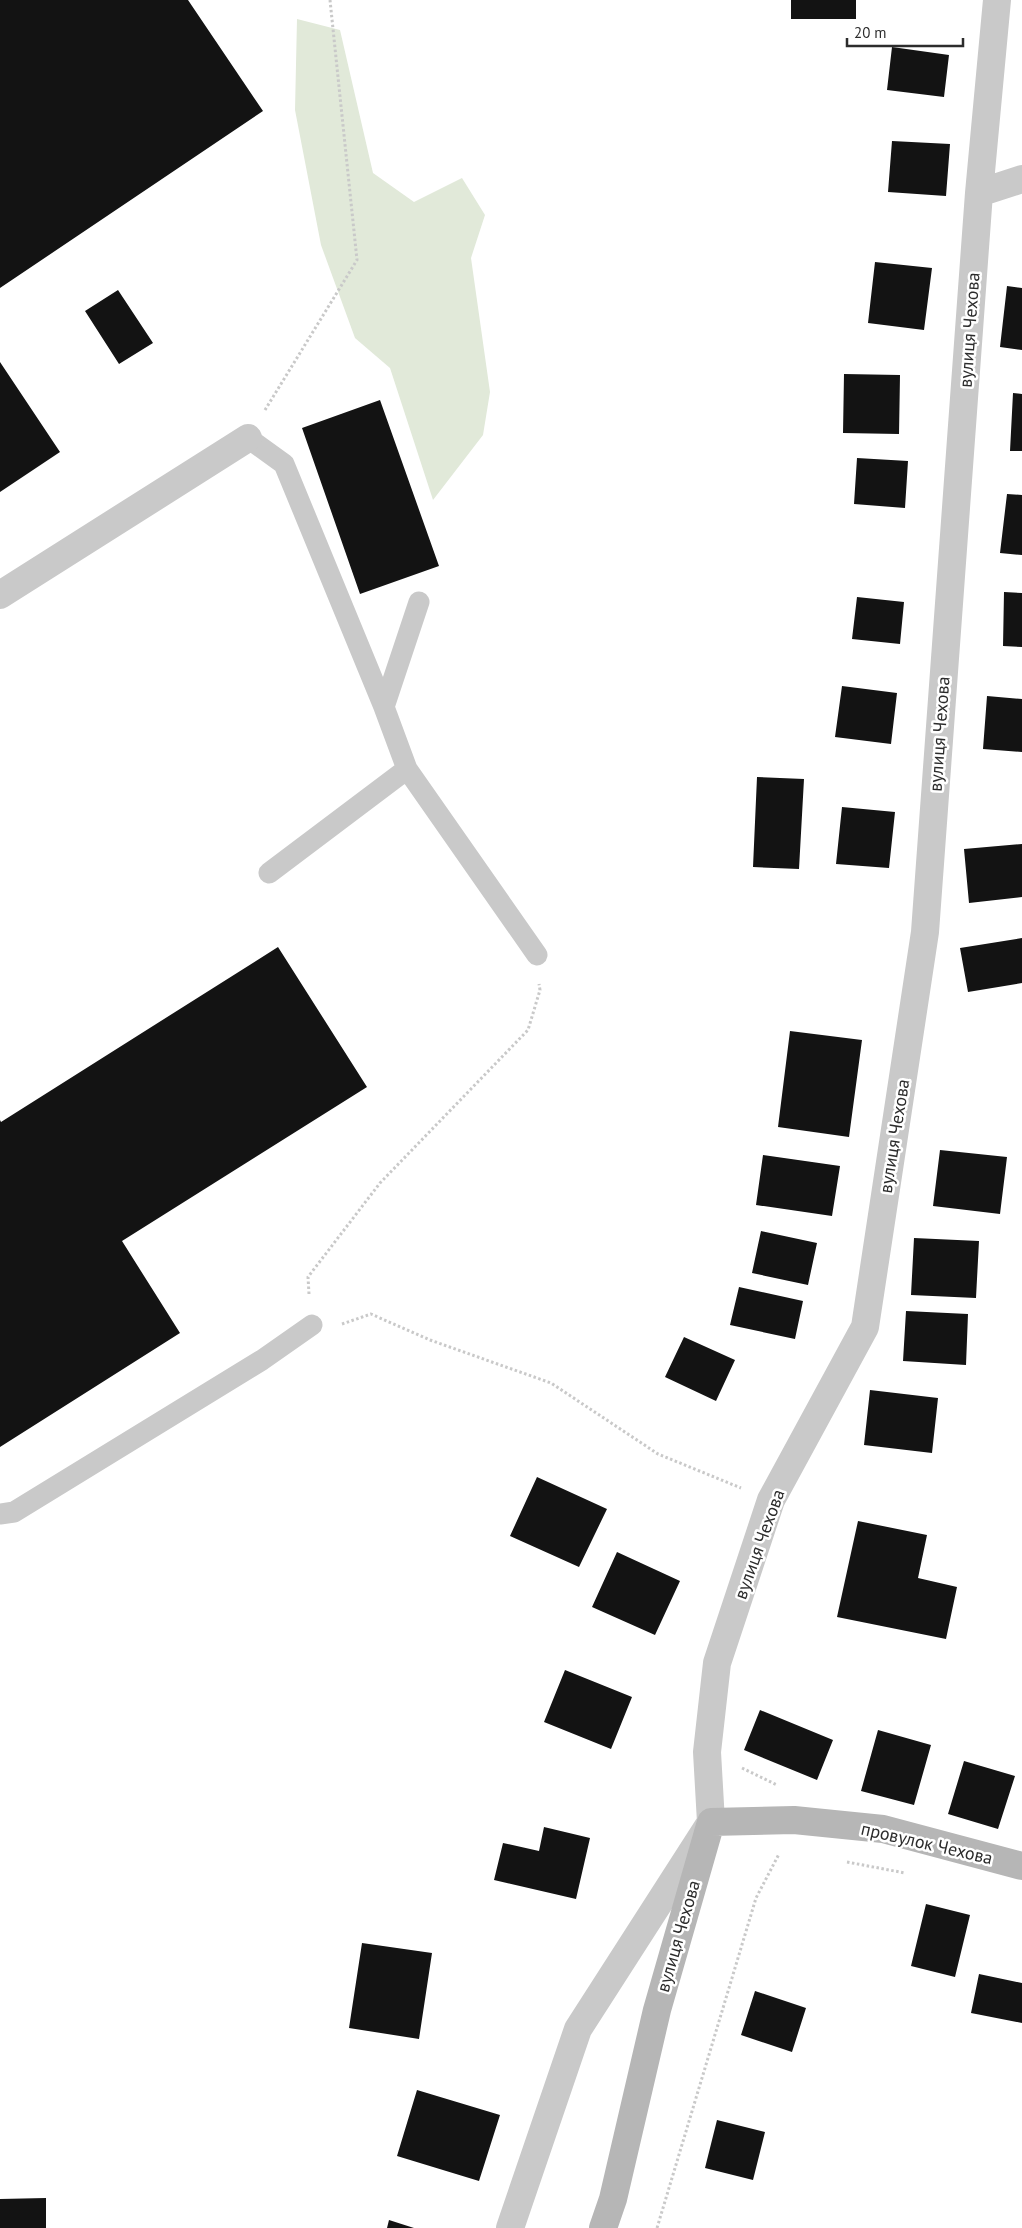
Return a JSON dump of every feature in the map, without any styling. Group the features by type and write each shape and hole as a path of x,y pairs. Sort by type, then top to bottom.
{"main road":[{"name":"провулок Чехова","path":"711,1822 794,1820 883,1829 1022,1866"},
{"name":"вулиця Чехова","path":"603,2228 613,2198 657,2010 711,1822"}],"street":[{"name":"вулиця Чехова","path":"711,1822 707,1752 717,1663 771,1500 865,1326 925,932 979,193 997,0"},
{"path":"979,193 1022,179"},
{"path":"0,595 248,438"},
{"path":"510,2228 578,2029 711,1822"}],"lane":[{"path":"248,438 284,464 384,707 407,769 537,955"},
{"path":"384,707 419,602"},
{"path":"269,873 407,769"},
{"path":"0,1514 14,1512 262,1360 312,1325"}],"path":[{"path":"248,438 357,260 330,0"},
{"path":"312,1325 308,1277 380,1183 528,1030 540,990 537,955"},
{"path":"371,1314 430,1340 551,1383 658,1454 771,1500"},
{"path":"657,2228 756,1898 781,1850"},
{"path":"839,1861 906,1873"}],"green space":[{"path":"297,19 340,30 373,173 414,202 462,178 485,215 471,258 490,392 483,435 433,500 390,368 355,338 321,245 295,110"}],"building":[{"path":"0,0 188,0 263,111 0,288"},
{"path":"791,0 856,0 856,19 791,19"},
{"path":"892,47 949,55 944,97 887,90"},
{"path":"892,141 950,144 946,196 888,192"},
{"path":"875,262 932,268 924,330 868,323"},
{"path":"1007,286 1022,288 1022,350 1000,347"},
{"path":"118,290 153,343 119,364 85,311"},
{"path":"0,362 60,452 0,492"},
{"path":"844,374 900,375 899,434 843,433"},
{"path":"1013,393 1022,394 1022,451 1010,451"},
{"path":"380,400 439,566 360,594 302,428"},
{"path":"857,458 908,461 905,508 854,504"},
{"path":"1007,494 1022,495 1022,555 1000,553"},
{"path":"1004,592 1022,593 1022,647 1003,646"},
{"path":"857,597 904,602 900,644 852,639"},
{"path":"842,686 897,693 891,744 835,737"},
{"path":"987,696 1022,699 1022,752 983,749"},
{"path":"757,777 804,779 799,869 753,867"},
{"path":"842,807 895,812 889,868 836,864"},
{"path":"1022,844 1022,897 969,903 964,849"},
{"path":"1022,938 1022,983 968,992 960,948"},
{"path":"278,947 367,1087 122,1241 180,1333 0,1447 0,1120 1,1122"},
{"path":"790,1031 862,1040 849,1137 778,1127"},
{"path":"940,1150 1007,1157 1000,1214 933,1206"},
{"path":"763,1155 840,1166 832,1216 756,1205"},
{"path":"761,1231 817,1243 808,1285 752,1273"},
{"path":"914,1238 979,1241 976,1298 911,1295"},
{"path":"739,1287 803,1301 795,1339 730,1325"},
{"path":"906,1311 968,1314 966,1365 903,1361"},
{"path":"684,1337 735,1360 716,1401 665,1377"},
{"path":"870,1390 938,1398 932,1453 864,1445"},
{"path":"537,1477 607,1509 579,1567 510,1536"},
{"path":"858,1521 927,1535 918,1578 957,1587 946,1639 837,1617"},
{"path":"617,1552 680,1581 655,1635 592,1607"},
{"path":"565,1670 632,1697 611,1749 544,1722"},
{"path":"760,1710 833,1740 817,1780 744,1750"},
{"path":"878,1730 931,1745 914,1805 861,1791"},
{"path":"964,1761 1015,1776 998,1829 948,1814"},
{"path":"544,1827 590,1838 576,1899 494,1880 503,1843 539,1851"},
{"path":"926,1904 970,1915 955,1977 911,1966"},
{"path":"362,1943 432,1953 419,2039 349,2028"},
{"path":"979,1974 1022,1983 1022,2023 971,2013"},
{"path":"755,1991 806,2008 792,2052 741,2035"},
{"path":"417,2090 500,2115 479,2181 397,2156"},
{"path":"717,2120 765,2132 753,2180 705,2168"},
{"path":"46,2198 46,2228 0,2228 0,2199"},
{"path":"389,2220 414,2228 387,2228"}]}
